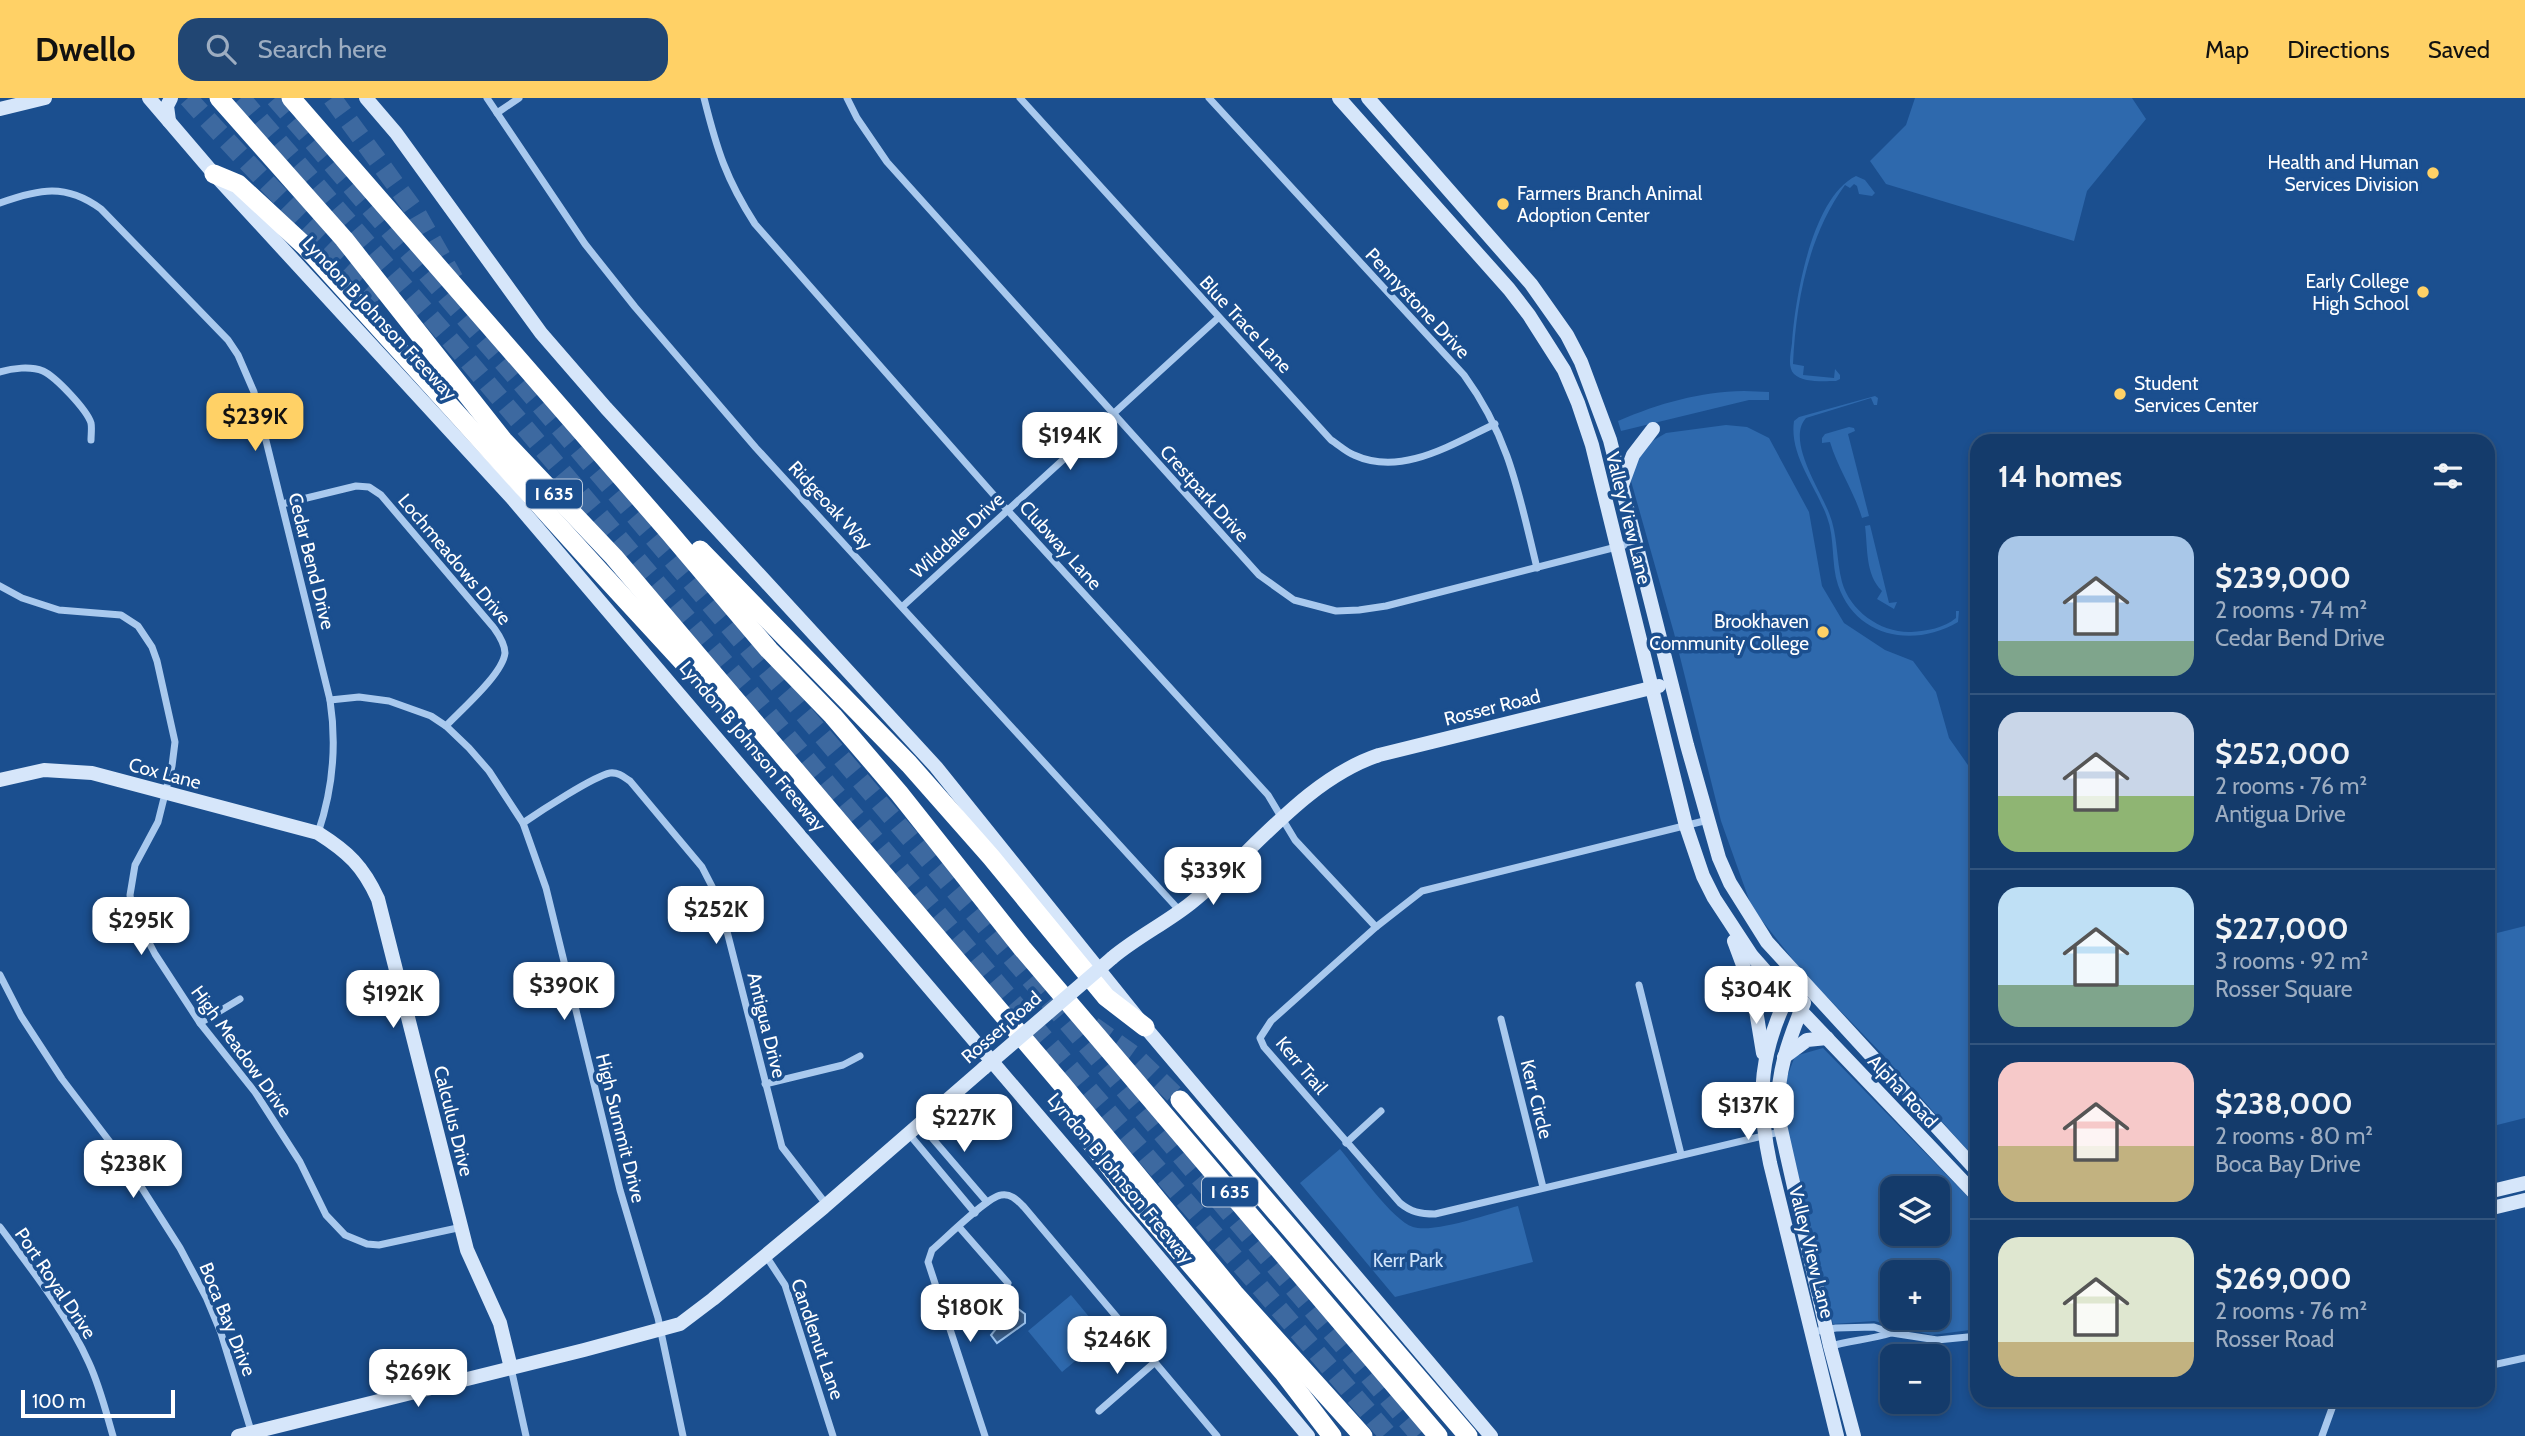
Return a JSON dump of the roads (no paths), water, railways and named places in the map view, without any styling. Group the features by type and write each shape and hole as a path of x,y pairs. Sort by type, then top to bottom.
{"highway":[{"name":"Lyndon B Johnson Freeway","path":"219,98 344,239 503,440 614,557 1061,1083 1234,1293 1363,1436"},
{"name":"I 635","path":"291,98 769,650 833,716 899,793 1022,948 1438,1436"},
{"path":"214,174 237,184 306,247 706,687 772,743"},
{"path":"669,532 698,549 860,712 991,857 1105,997 1145,1027"},
{"path":"1061,1083 1076,1123 1132,1196 1283,1373 1332,1436"},
{"path":"1180,1100 1468,1436"}],"main road":[{"path":"0,109 45,98"},
{"name":"Lyndon B Johnson Freeway","path":"149,98 214,174 511,496 1308,1436"},
{"path":"169,121 166,106 171,98"},
{"path":"366,98 396,133 541,332 606,408 936,768 1145,1027 1491,1436"},
{"name":"Valley View Lane","path":"1339,98 1509,289 1556,355 1578,403 1592,445 1686,826 1703,876 1752,956 1801,1011"},
{"name":"Valley View Lane","path":"1368,98 1516,265 1567,335 1581,362 1603,419 1622,486 1671,683 1719,858 1730,883 1768,942 1810,990 1783,1058 1777,1086 1780,1132 1827,1330 1823,1348 1837,1436"},
{"path":"1425,194 1441,181"},
{"path":"1622,486 1633,454 1653,429"},
{"name":"Rosser Road","path":"247,1435 680,1324 826,1204 1112,958 1140,936 1180,911 1332,776 1362,760 1671,683"},
{"name":"Cox Lane","path":"0,780 44,770 92,774 318,834"},
{"name":"Calculus Drive","path":"318,834 346,852 359,865 378,899 467,1250 500,1323 511,1368"},
{"path":"1726,917 1753,992 1764,1068"},
{"name":"Valley View Lane","path":"1798,976 1776,1021 1764,1068 1761,1098 1764,1134 1812,1332 1823,1348 1854,1436"},
{"name":"Alpha Road","path":"1810,990 1970,1163"},
{"name":"Alpha Road","path":"1801,1011 1970,1189"},
{"path":"1783,1058 1807,1040 1827,1038"},
{"path":"2495,1190 2525,1183"},
{"path":"2495,1207 2525,1200"}],"street":[{"name":"Ridgeoak Way","path":"487,98 585,244 635,307 757,448 1180,911"},
{"path":"497,113 520,98"},
{"name":"Clubway Lane","path":"704,98 723,167 733,190 755,224 1008,510 1268,795 1294,840 1376,927"},
{"name":"Crestpark Drive","path":"848,98 857,118 887,162 1259,575 1294,600 1336,611 1386,606 1636,542"},
{"name":"Blue Trace Lane","path":"1020,98 1331,440 1354,455 1379,462 1404,462 1437,451 1495,424"},
{"name":"Pennystone Drive","path":"1209,98 1464,375 1481,399 1495,424 1512,468 1537,568"},
{"name":"Cedar Bend Drive","path":"0,203 42,190 77,194 89,200 101,209 228,340 238,355 254,392 330,700 333,771 328,802 318,834"},
{"name":"Wilddale Drive","path":"903,606 1218,318"},
{"path":"0,372 27,368 42,371 53,379 82,409 90,423 91,440"},
{"name":"Lochmeadows Drive","path":"282,503 356,486 369,487 381,495 494,628 502,639 505,652 502,662 446,726"},
{"name":"High Meadow Drive","path":"0,586 22,598 59,610 121,615 138,626 145,635 157,661 174,742 166,794 153,835 135,865 131,879 132,910 155,954 201,1023 255,1092 300,1162 326,1215 337,1228 367,1244 379,1245 462,1227"},
{"name":"High Summit Drive","path":"330,700 359,697 389,701 431,716 446,726 489,771 523,823 546,888 620,1190 661,1330 683,1436"},
{"name":"Antigua Drive","path":"523,823 610,773 620,774 630,781 702,867 719,900 782,1147 826,1204"},
{"name":"Kerr Trail","path":"1708,820 1432,887 1413,897 1376,927 1271,1021 1260,1038 1264,1047 1400,1203 1421,1214 1434,1214 1780,1132"},
{"name":"Boca Bay Drive","path":"0,975 21,1016 55,1068 126,1163 180,1248 206,1297 221,1333 247,1435"},
{"path":"1639,985 1681,1154"},
{"path":"201,1023 240,999"},
{"name":"Kerr Circle","path":"1501,1019 1543,1187"},
{"path":"765,1084 843,1065 860,1056"},
{"path":"1346,1143 1381,1111"},
{"path":"914,1128 987,1202"},
{"path":"914,1128 975,1213"},
{"path":"985,1436 928,1262 932,1250 987,1202 1002,1194 1016,1199 1217,1436"},
{"name":"Port Royal Drive","path":"0,1227 50,1296 78,1341 90,1366 113,1436"},
{"path":"959,1227 1008,1283"},
{"name":"Candlenut Lane","path":"765,1255 785,1285 833,1436"},
{"path":"1812,1332 1874,1327 1892,1333 1937,1340 1970,1337"},
{"path":"1823,1348 1892,1333"},
{"path":"2495,1364 2525,1358"},
{"path":"1099,1410 1154,1363"},
{"name":"Calculus Drive","path":"511,1368 526,1436"},
{"path":"2322,1436 2332,1407"}],"tunnel":[{"path":"188,98 283,199 382,296"},
{"path":"241,98 464,356 1005,993 1389,1436"},
{"path":"275,98 1420,1436"},
{"path":"332,98 417,214 454,279"},
{"path":"1093,1026 1135,1056 1180,1100"}],"place":[{"name":"Health and Human Services Division","path":"2433,173"},
{"name":"Farmers Branch Animal Adoption Center","path":"1503,204"},
{"name":"Early College High School","path":"2423,292"},
{"name":"Student Services Center","path":"2120,394"},
{"name":"Brookhaven Community College","path":"1823,632"}],"park label":[{"name":"Kerr Park","path":"1408,1260"}]}
